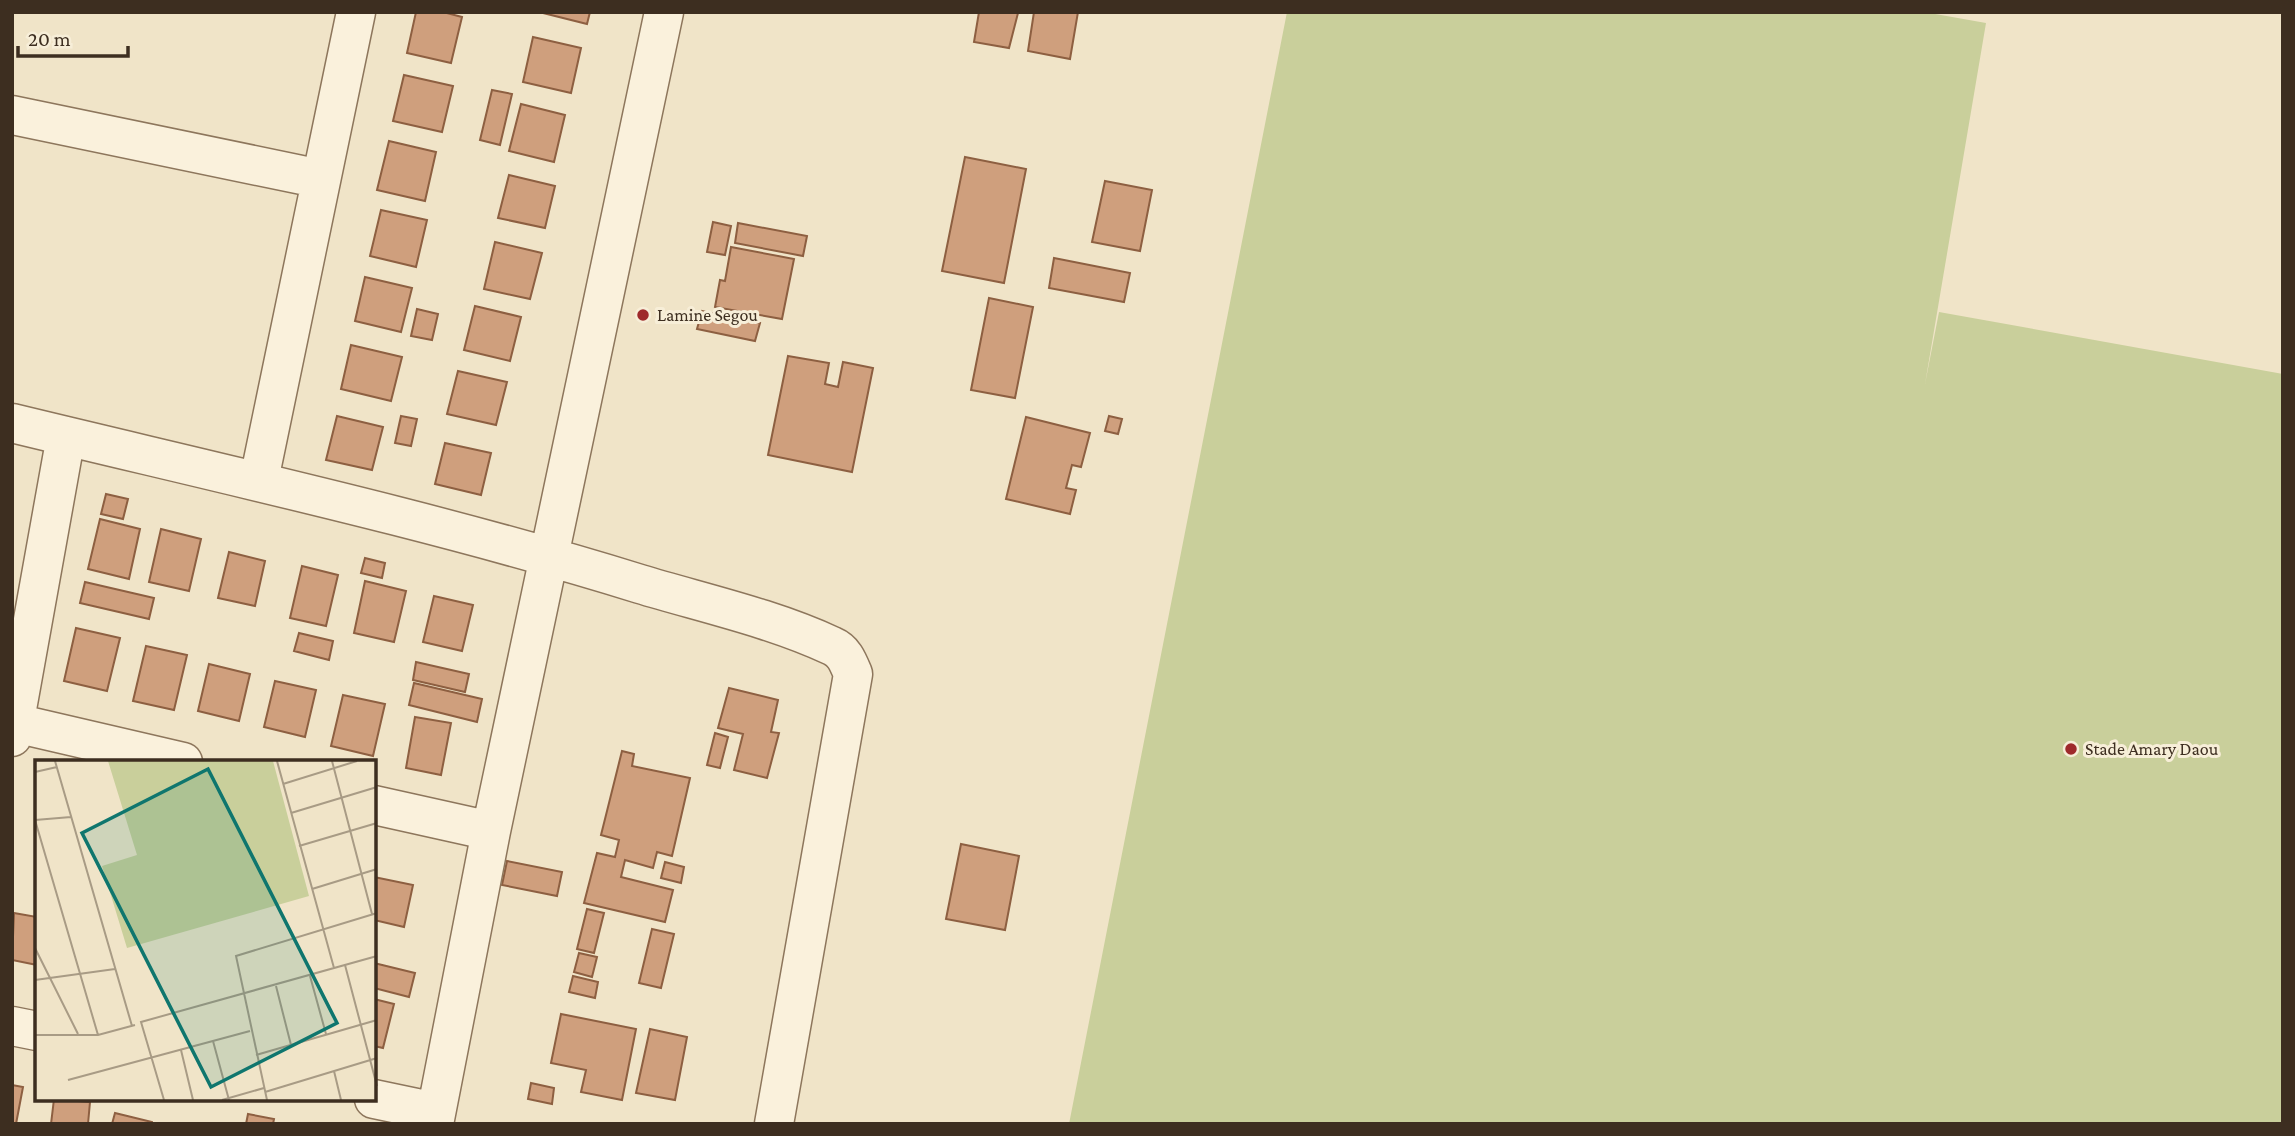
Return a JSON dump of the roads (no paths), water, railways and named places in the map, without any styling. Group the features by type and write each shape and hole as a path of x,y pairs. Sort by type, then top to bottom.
{"street":[{"path":"259,480 356,12"},
{"path":"376,1100 435,1118 491,831 664,12"},
{"path":"12,115 321,179"},
{"path":"12,423 259,480 551,556 834,646 846,656 853,674 774,1124"},
{"path":"66,436 14,730 178,760"},
{"path":"376,805 491,831"},
{"path":"12,1026 35,1031"}],"place":[{"name":"Lamine Segou","path":"643,315"},
{"name":"Stade Amary Daou","path":"2071,749"}]}
